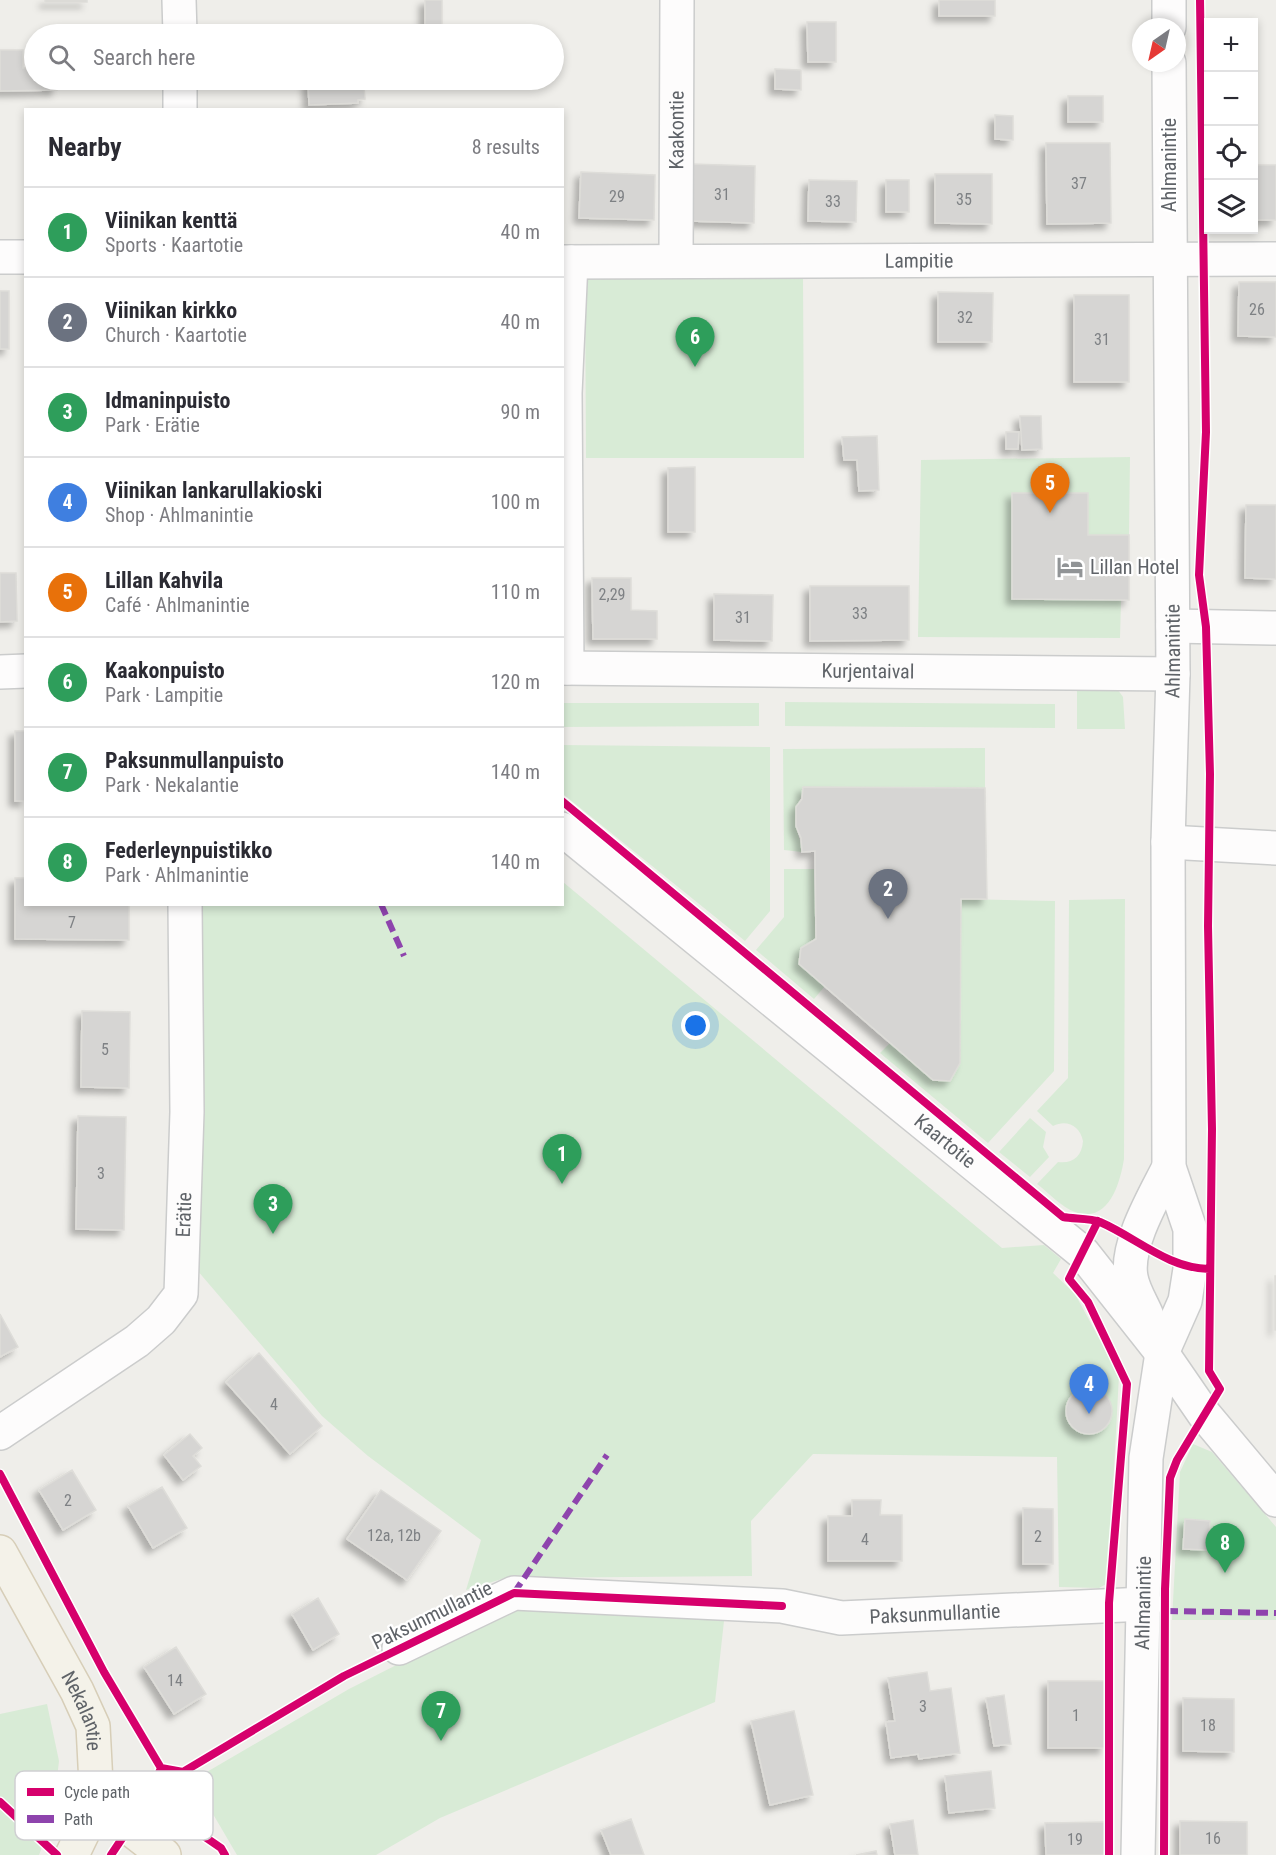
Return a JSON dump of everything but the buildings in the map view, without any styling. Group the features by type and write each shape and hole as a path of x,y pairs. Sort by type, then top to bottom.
{"main road":[{"name":"Nekalantie","path":"0,1552 77,1691 93,1726 95,1771"},
{"path":"72,1855 79,1840"},
{"path":"145,1840 164,1855"}],"street":[{"path":"179,0 180,24"},
{"name":"Kaakontie","path":"676,260 677,0"},
{"path":"1169,0 1169,18"},
{"name":"Ahlmanintie","path":"1138,1855 1145,1604 1146,1458 1161,1353 1185,1300 1190,1269 1190,1229 1169,1167 1168,842 1173,626 1169,72"},
{"path":"180,90 180,108"},
{"path":"0,257 24,257"},
{"name":"Lampitie","path":"567,262 1276,259"},
{"path":"565,668 567,262"},
{"path":"1173,626 1276,628"},
{"name":"Kurjentaival","path":"565,668 1173,674"},
{"path":"0,672 24,671"},
{"name":"Kaartotie","path":"564,831 1083,1253 1161,1353 1204,1414 1276,1500"},
{"path":"1168,842 1276,848"},
{"name":"Erätie","path":"0,1433 137,1341 161,1320 181,1293 187,1112 185,906"},
{"name":"Ahlmanintie","path":"1161,1353 1130,1276 1134,1243 1142,1220 1169,1167"},
{"name":"Paksunmullantie","path":"399,1648 513,1593 782,1606 841,1618 1145,1604"}],"green space":[{"path":"803,275 804,458 586,458 585,276"},
{"path":"1130,457 1129,535 1088,535 1088,493 1012,493 1012,599 1121,600 1120,638 918,637 921,460"},
{"path":"1077,683 1118,690 1123,697 1125,729 1077,729"},
{"path":"785,702 1055,704 1055,728 785,726"},
{"path":"564,703 759,703 759,726 564,727"},
{"path":"564,745 770,747 770,911 745,941 564,795"},
{"path":"985,748 985,788 803,787 796,819 802,852 784,850 783,749"},
{"path":"784,869 814,869 816,939 801,948 799,964 825,986 814,999 756,950 784,917"},
{"path":"564,883 1002,1248 1044,1245 1061,1259 1053,1273 1075,1294 1119,1375 1108,1583 1099,1588 1059,1587 1057,1457 813,1454 751,1521 752,1576 505,1578 466,1590 481,1540 368,1456 322,1416 197,1270 201,906 564,906"},
{"path":"961,899 1055,901 1054,1071 988,1143 880,1053 890,1043 933,1080 951,1080 960,1063"},
{"path":"1125,899 1124,1159 1111,1199 1096,1212 1087,1214 1065,1207 1037,1184 1058,1162 1068,1162 1075,1158 1081,1151 1083,1141 1079,1131 1072,1125 1063,1123 1053,1126 1037,1111 1068,1078 1069,900"},
{"path":"1030,1118 1046,1132 1043,1147 1049,1157 1030,1177 999,1152"},
{"path":"1193,1444 1212,1452 1276,1527 1276,1620 1172,1620 1180,1472"},
{"path":"519,1603 725,1612 715,1702 440,1818 376,1855 237,1855 213,1814 213,1771 208,1771 349,1689"},
{"path":"47,1704 59,1761 58,1771 15,1771 15,1840 45,1840 39,1855 0,1855 0,1714"}],"marked path":[{"path":"382,906 404,956"},
{"path":"514,1593 607,1455"},
{"path":"1166,1611 1276,1613"}],"cycle path":[{"path":"1164,1855 1165,1589 1170,1478 1177,1460 1220,1389 1209,1371 1212,1129 1208,926 1210,774 1206,627 1199,575 1206,432 1200,0"},
{"path":"564,803 1063,1217 1100,1222 1166,1258 1209,1269"},
{"path":"1098,1221 1069,1279 1088,1302 1127,1384 1109,1603 1109,1855"},
{"path":"0,1474 104,1672 163,1771"},
{"path":"185,1771 344,1676 514,1593 782,1606"},
{"path":"161,1768 178,1771"},
{"path":"0,1802 15,1816"},
{"path":"41,1840 57,1855"},
{"path":"111,1855 121,1840"},
{"path":"209,1840 221,1848 225,1855"}],"place":[{"name":"Kaakonpuisto","path":"695,367"},
{"name":"Lillan Kahvila","path":"1050,513"},
{"name":"Lillan Hotel","path":"1070,567"},
{"name":"Viinikan kirkko","path":"888,919"},
{"name":"Viinikan kenttä","path":"562,1184"},
{"name":"Idmaninpuisto","path":"273,1234"},
{"name":"Viinikan lankarullakioski","path":"1089,1414"},
{"name":"Federleynpuistikko","path":"1225,1573"},
{"name":"Paksunmullanpuisto","path":"441,1741"}]}
